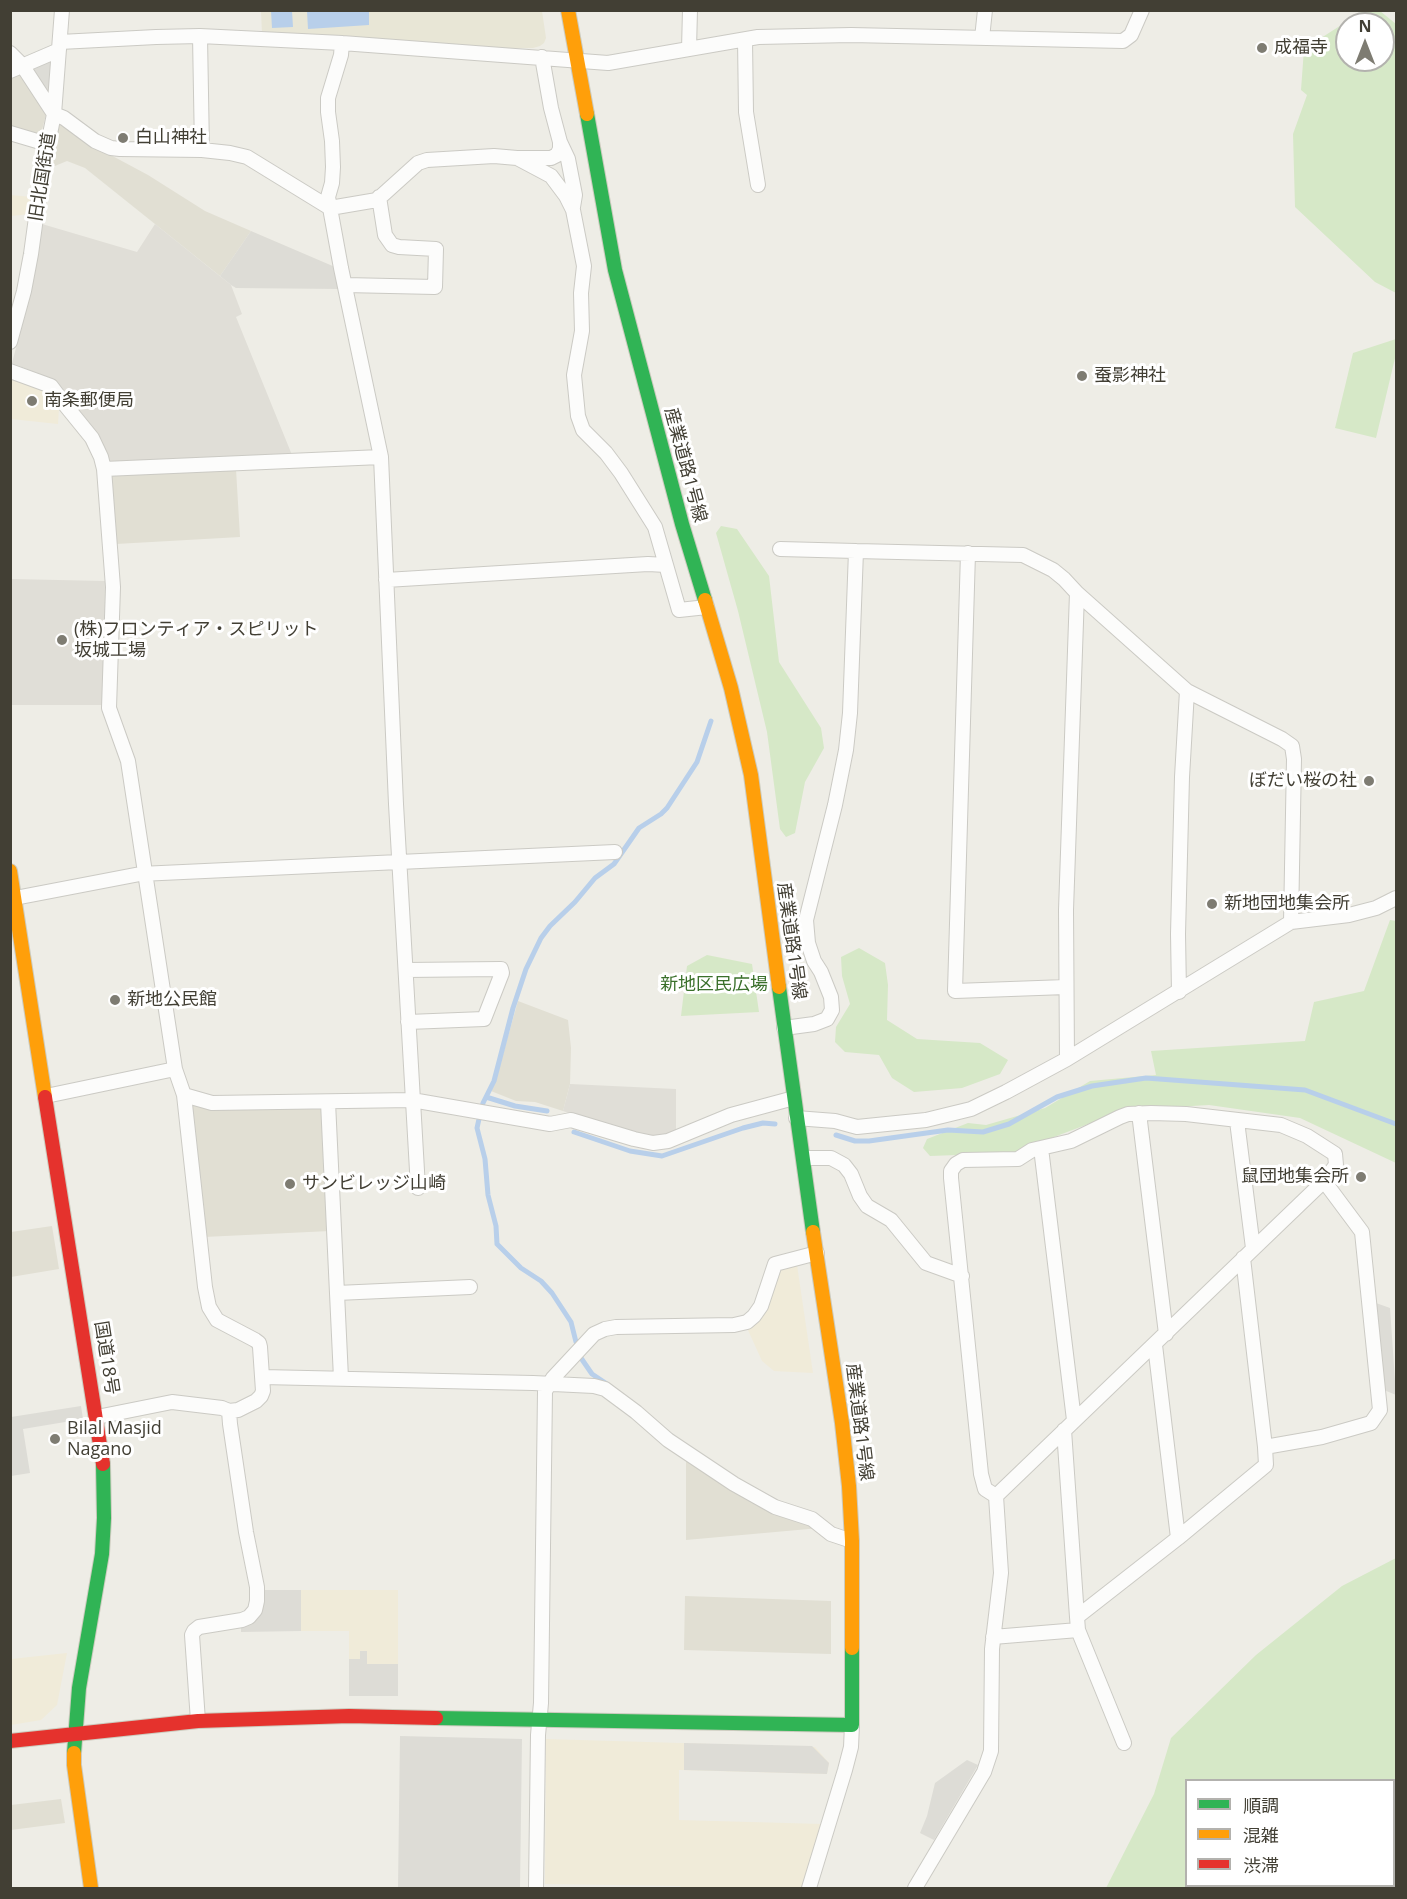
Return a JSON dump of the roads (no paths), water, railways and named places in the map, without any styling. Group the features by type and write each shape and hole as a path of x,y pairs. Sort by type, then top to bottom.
{"main road":[{"name":"産業道路1号線","path":"568,10 615,270 673,490 731,688 751,775 796,1118 842,1423 849,1486 852,1541 852,1725"},
{"name":"国道18号","path":"10,871 104,1470 102,1554 79,1688 74,1764 91,1888"},
{"path":"10,1741 198,1721 349,1716 852,1725"}],"street":[{"name":"旧北国街道","path":"10,342 24,291 47,144 54,114 62,10"},
{"path":"690,10 690,49"},
{"path":"982,38 986,10"},
{"path":"16,68 60,46 156,37 200,36 342,44 608,63 758,37 851,36 1123,41 1131,35 1142,10"},
{"path":"200,36 202,150"},
{"path":"745,40 746,112 758,185"},
{"path":"342,44 328,98 333,167 328,197 381,457 418,1188"},
{"path":"10,53 16,68 54,114 64,118 95,141 111,148 202,150 247,157 330,208 377,200 418,163 427,160 494,156 551,158 560,149 560,142"},
{"path":"542,57 551,108 560,142 568,159 575,195 573,210"},
{"path":"10,133 47,144"},
{"path":"517,158 551,176 573,210 584,266 582,331 574,375 578,416 583,430 606,453 621,473 655,527 679,610 707,607"},
{"path":"345,285 435,287 436,249 392,245 385,235 379,197"},
{"path":"10,370 51,386 92,438 104,469 113,586 109,708 128,761 175,1069 184,1095 205,1287 209,1307 217,1320 259,1343 262,1377 261,1396 247,1405 229,1411 222,1408 172,1402 97,1417"},
{"path":"104,469 381,457"},
{"path":"780,549 1023,555 1053,570 1187,691 1292,746 1294,759 1292,922"},
{"path":"784,1028 814,1024 827,1018 832,1010 831,997 808,943 806,920 835,805 846,750 850,713 856,551"},
{"path":"968,553 955,991 1066,987"},
{"path":"386,580 648,564 666,565"},
{"path":"1067,1059 1066,910 1077,593"},
{"path":"1179,992 1179,867 1187,691"},
{"path":"15,898 146,874 615,852"},
{"path":"796,1118 835,1121 857,1127 926,1120 971,1109 1067,1059 1292,922 1348,915 1376,908 1396,898"},
{"path":"406,970 501,969 502,973 484,1019 408,1022"},
{"path":"46,1096 175,1069"},
{"path":"184,1095 212,1103 412,1100 550,1124 571,1120 653,1143 668,1141 731,1115 794,1098"},
{"path":"327,1102 341,1378"},
{"path":"1139,1113 1166,1334"},
{"path":"915,1888 984,1772 991,1751 993,1637 1000,1573 996,1496 1324,1181 1336,1165 1335,1154 1307,1136 1281,1125 1186,1114 1139,1113 1120,1117 1071,1141 1032,1150 1018,1159 963,1160 956,1164 951,1171 951,1178 981,1474 985,1489 996,1496"},
{"path":"993,1637 1078,1624 1266,1465 1237,1120"},
{"path":"1041,1148 1069,1425 1078,1624 1124,1743"},
{"path":"803,1158 831,1158 844,1165 867,1206 891,1220 926,1263 962,1276"},
{"path":"1265,1447 1322,1437 1371,1423 1380,1410 1362,1232 1324,1181"},
{"path":"536,1888 545,1391 594,1334 606,1329 734,1325 747,1322 761,1306 776,1263 817,1253"},
{"path":"337,1293 470,1287"},
{"path":"1155,1345 1178,1538"},
{"path":"262,1377 549,1384 594,1386 606,1389 668,1440 734,1484 775,1507 812,1519 831,1534 852,1541"},
{"path":"198,1721 192,1635 199,1627 249,1617 255,1610 257,1601 257,1587 246,1532 229,1411"},
{"name":"産業道路1号線","path":"809,1888 844,1774 851,1747 852,1725"}],"water":[{"path":"271,11 292,11 293,27 272,28"},
{"path":"307,11 369,11 369,25 308,29"}],"waterway":[{"path":"576,1342 571,1322 552,1293 541,1281 521,1268 497,1244 496,1226 488,1195 485,1159 477,1128 483,1103 494,1081 526,969 541,938 595,878 614,864 639,828 667,808 697,762 711,721"},
{"path":"836,1135 855,1141 869,1141 948,1130 983,1132 1009,1124 1057,1097 1092,1086 1146,1078 1305,1090 1396,1124"},
{"path":"486,1097 515,1106 547,1111"},
{"path":"574,1132 630,1151 662,1156 743,1128 763,1123 775,1124"},
{"path":"581,1358 592,1374 607,1384"}],"place":[{"name":"成福寺","path":"1262,48"},
{"name":"白山神社","path":"123,138"},
{"name":"蚕影神社","path":"1082,376"},
{"name":"南条郵便局","path":"32,401"},
{"name":"(株)フロンティア・スピリット 坂城工場","path":"62,640"},
{"name":"ぼだい桜の社","path":"1369,781"},
{"name":"新地団地集会所","path":"1212,904"},
{"name":"新地公民館","path":"115,1000"},
{"name":"鼠団地集会所","path":"1361,1177"},
{"name":"サンビレッジ山崎","path":"290,1184"},
{"name":"Bilal Masjid Nagano","path":"55,1439"}],"park label":[{"name":"新地区民広場","path":"714,985"}]}
